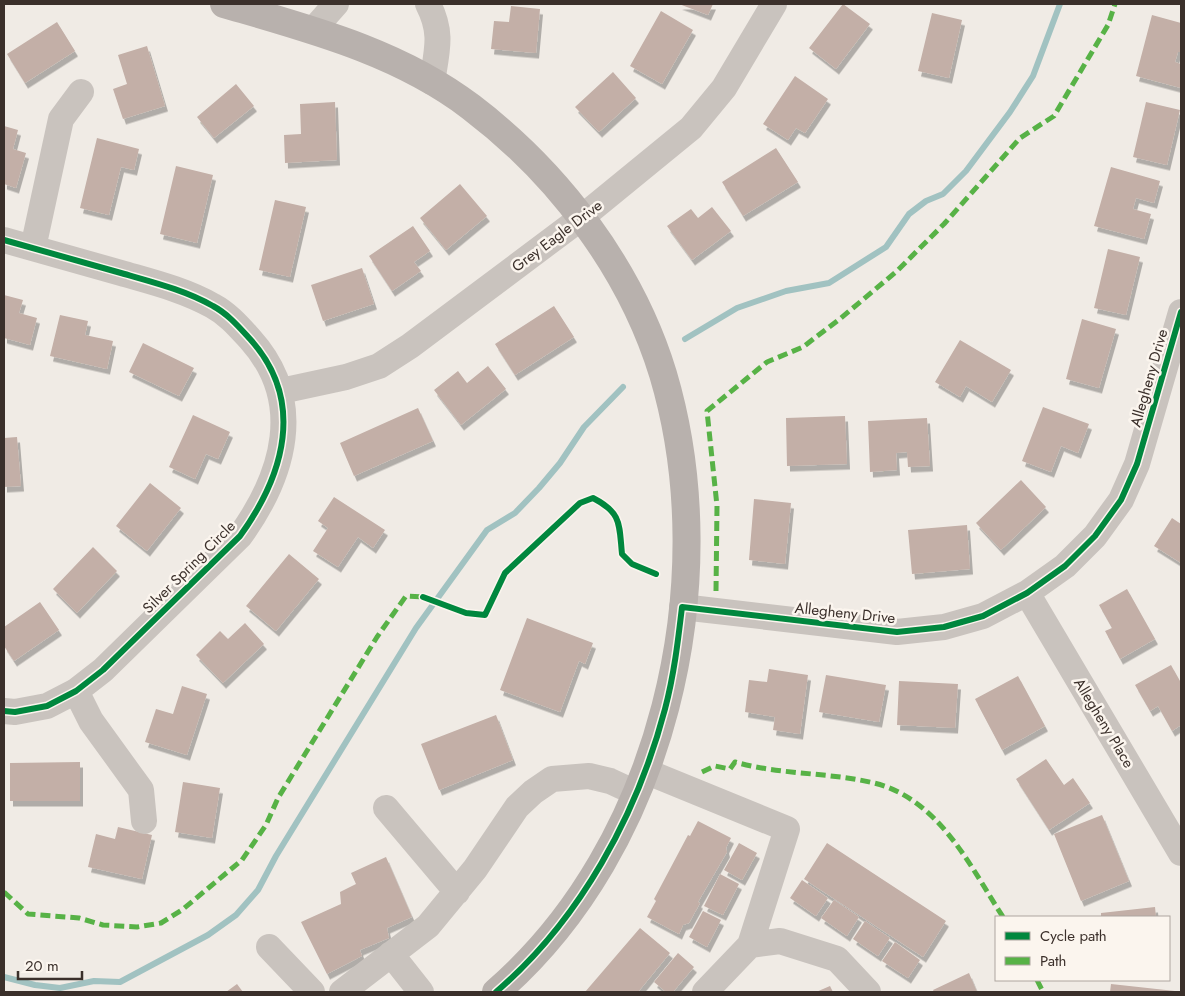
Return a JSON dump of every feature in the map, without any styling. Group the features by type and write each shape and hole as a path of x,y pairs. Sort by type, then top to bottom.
{"main road":[{"path":"224,4 313,30 389,59 432,82 470,106 507,137 541,169 582,218 627,291 645,328 664,380 684,469 685,522 682,607 666,707 641,782 600,865 574,905 546,941 496,992"}],"street":[{"path":"313,30 336,4"},
{"path":"428,4 436,21 439,38 432,82"},
{"name":"Grey Eagle Drive","path":"281,391 346,377 380,366 582,218 692,128 724,88 774,4"},
{"path":"33,248 62,120 81,92"},
{"name":"Silver Spring Circle","path":"4,240 170,287 215,307 237,324 270,365 281,391 284,420 282,453 259,510 240,536 103,670 76,691 47,706 15,712 4,711"},
{"name":"Allegheny Drive","path":"682,607 897,632 944,627 983,616 1027,593 1065,566 1095,536 1121,500 1137,464 1181,312"},
{"name":"Allegheny Place","path":"1027,593 1181,853"},
{"path":"76,691 91,721 141,790 144,821"},
{"path":"342,992 428,926 457,892 517,807 533,792 552,779 589,776 610,780 641,782 787,829 750,945 705,992"},
{"path":"386,808 457,892"},
{"path":"750,945 780,941 837,959 868,992"},
{"path":"269,947 312,992"},
{"path":"392,954 421,992"}],"building":[{"path":"679,4 713,4 708,15"},
{"path":"843,4 870,24 836,69 809,48"},
{"path":"511,6 540,9 536,53 491,49 494,21 509,22"},
{"path":"661,11 693,30 662,84 630,66"},
{"path":"932,13 962,20 949,78 918,71"},
{"path":"1152,15 1181,23 1181,52 1178,52 1175,62 1181,64 1181,88 1136,76"},
{"path":"57,22 75,51 25,83 7,54"},
{"path":"147,46 165,106 123,119 113,89 127,84 118,55"},
{"path":"613,72 636,98 599,132 575,107"},
{"path":"795,76 828,99 805,133 796,128 788,140 763,124"},
{"path":"236,84 254,106 214,138 197,117"},
{"path":"335,102 337,160 285,163 284,135 301,134 300,104"},
{"path":"1146,102 1180,110 1167,165 1133,157"},
{"path":"4,126 18,130 13,149 26,153 16,188 4,184"},
{"path":"97,138 139,149 134,170 121,167 109,215 80,208"},
{"path":"776,148 798,182 743,216 722,182"},
{"path":"176,166 213,175 197,243 160,234"},
{"path":"1111,167 1160,181 1154,203 1136,198 1133,209 1151,214 1144,239 1094,226"},
{"path":"460,184 487,216 446,250 420,218"},
{"path":"275,200 306,207 290,277 259,270"},
{"path":"712,207 731,231 692,260 667,226 691,209 698,218"},
{"path":"413,226 430,251 414,262 421,271 392,291 369,256"},
{"path":"1108,249 1140,257 1126,315 1094,308"},
{"path":"362,268 374,304 323,321 311,285"},
{"path":"4,295 23,300 19,313 37,318 30,345 4,338"},
{"path":"554,306 574,337 515,375 495,344"},
{"path":"60,315 88,321 85,335 113,341 107,369 50,356"},
{"path":"1082,319 1116,329 1099,388 1066,379"},
{"path":"960,340 1011,370 992,402 966,386 960,397 935,382"},
{"path":"143,343 194,368 179,396 129,372"},
{"path":"488,366 506,389 461,425 434,390 458,371 467,383"},
{"path":"1043,407 1089,424 1078,453 1061,446 1051,472 1022,461"},
{"path":"418,408 433,441 354,476 340,443"},
{"path":"193,415 230,432 218,459 206,454 195,479 169,467"},
{"path":"845,416 847,464 787,466 786,418"},
{"path":"927,418 930,466 908,467 907,452 896,453 897,470 870,472 868,421"},
{"path":"17,437 21,486 4,487 4,438"},
{"path":"1021,480 1046,507 1001,550 976,523"},
{"path":"150,483 181,508 147,551 116,526"},
{"path":"334,497 385,530 373,548 358,537 338,567 313,551 328,528 318,521"},
{"path":"754,499 791,503 785,564 749,560"},
{"path":"1172,518 1181,524 1181,563 1154,546"},
{"path":"967,525 970,569 912,574 908,530"},
{"path":"93,547 117,571 77,613 53,589"},
{"path":"289,554 319,579 276,631 246,606"},
{"path":"1127,589 1155,639 1120,659 1105,631 1112,628 1099,605"},
{"path":"40,602 59,630 14,661 4,646 4,627"},
{"path":"527,618 593,643 585,664 579,661 560,712 500,690"},
{"path":"245,623 264,644 223,683 196,655 220,631 228,639"},
{"path":"1171,665 1181,683 1181,725 1172,731 1158,706 1150,711 1135,685"},
{"path":"769,669 808,675 800,734 773,730 775,717 745,712 749,680 767,682"},
{"path":"826,675 886,685 879,722 819,712"},
{"path":"1018,676 1045,726 1002,750 975,699"},
{"path":"899,681 958,684 955,728 897,725"},
{"path":"182,686 207,694 187,755 145,742 156,709 173,714"},
{"path":"496,715 513,760 439,790 421,744"},
{"path":"1046,759 1064,785 1073,778 1090,803 1049,830 1016,779"},
{"path":"80,762 80,801 10,801 10,763"},
{"path":"183,782 220,788 212,838 175,832"},
{"path":"1102,815 1129,881 1081,901 1054,834"},
{"path":"698,821 731,838 726,848 727,852 698,902 700,903 689,923 683,925 679,934 647,917 656,901 654,899 688,835 690,836"},
{"path":"118,827 152,835 142,879 88,867 96,834 115,839"},
{"path":"739,843 757,853 742,880 724,870"},
{"path":"827,843 946,921 923,957 804,879"},
{"path":"386,857 412,917 387,928 389,938 360,950 362,956 327,974 301,922 341,904 340,892 356,884 351,873"},
{"path":"720,874 739,884 723,915 704,906"},
{"path":"802,880 828,898 816,916 790,898"},
{"path":"834,900 859,917 847,936 821,918"},
{"path":"1155,907 1156,916 1101,916 1101,913"},
{"path":"703,911 721,920 707,947 689,937"},
{"path":"865,921 890,938 878,956 853,939"},
{"path":"640,928 670,953 638,992 585,992"},
{"path":"895,942 920,960 908,978 882,961"},
{"path":"678,953 694,967 673,992 666,992 654,982"},
{"path":"969,973 977,992 934,992 933,990"},
{"path":"237,984 243,992 226,992"},
{"path":"1111,984 1175,991 1175,992 1110,992"},
{"path":"830,986 833,992 816,992"}],"waterway":[{"path":"685,339 737,308 786,291 829,283 886,247 909,214 926,201 943,194 966,171 1010,112 1033,76 1060,4"},
{"path":"4,977 35,985 60,988 94,981 120,982 208,935 236,915 258,890 276,856 416,628 487,530 515,513 539,488 560,463 584,427 623,387"}],"marked path":[{"path":"716,591 717,506 707,411 767,362 803,347 897,271 944,224 1020,138 1054,116 1108,25 1115,4"},
{"path":"4,892 28,914 79,918 103,925 137,927 161,923 182,910 242,860 266,825 278,798 377,637 406,596 423,597"},
{"path":"702,772 715,766 730,769 735,762 769,769 857,779 897,791 935,819 965,856 1002,916"},
{"path":"1038,981 1043,992"}],"cycle path":[{"path":"4,240 168,287 191,295 218,309 246,334 267,363 278,387 283,412 282,438 277,463 268,488 240,536 103,670 76,691 47,706 15,712 4,711"},
{"path":"496,992 526,964 579,899 602,863 621,826 639,788 665,709 673,671 682,607 897,632 944,627 983,616 1027,593 1065,566 1095,536 1121,500 1137,464 1181,312"},
{"path":"423,597 466,613 485,615 505,573 580,503 593,498 614,514 619,527 622,554 632,564 656,574"}]}
